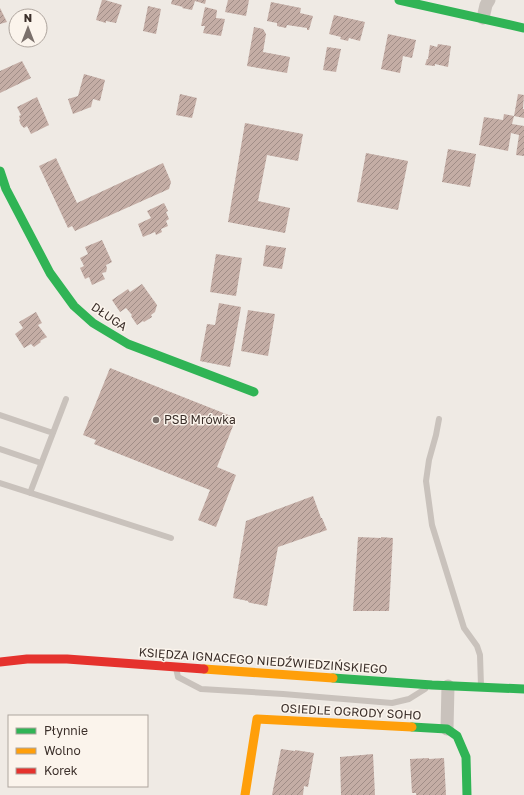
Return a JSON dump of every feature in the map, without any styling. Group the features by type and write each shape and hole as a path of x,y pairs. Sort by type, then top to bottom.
{"street":[{"path":"399,0 524,28"},
{"path":"483,18 486,5 489,0"},
{"name":"DŁUGA","path":"0,171 6,189 50,272 74,306 94,323 128,344 254,392"},
{"name":"KSIĘDZA IGNACEGO NIEDŹWIEDZIŃSKIEGO","path":"0,662 27,659 67,659 432,685 524,689"},
{"path":"448,686 447,729 457,736 466,757 467,795"},
{"name":"OSIEDLE OGRODY SOHO","path":"245,795 257,719 447,729"}],"lane":[{"path":"30,493 66,398"},
{"path":"0,415 53,433"},
{"path":"439,418 429,460 426,481 432,524 464,628 477,646 480,655 482,687"},
{"path":"0,449 41,463"},
{"path":"0,483 171,538"},
{"path":"176,667 178,677 201,689 392,703 409,699 432,685"}],"building":[{"path":"102,0 122,5 116,23 106,21 106,23 96,20"},
{"path":"172,0 206,0 205,4 195,1 192,10 171,4"},
{"path":"228,0 249,0 246,16 225,12"},
{"path":"271,2 301,8 300,13 313,16 309,30 307,30 307,28 287,25 286,28 277,26 277,23 267,21"},
{"path":"148,6 161,9 156,34 143,31"},
{"path":"205,7 217,10 216,18 225,19 221,36 203,33 205,26 201,26"},
{"path":"0,8 7,22 0,24"},
{"path":"334,15 365,22 360,41 349,38 348,41 340,39 341,37 329,34"},
{"path":"254,27 263,29 266,34 263,52 290,57 287,73 247,66"},
{"path":"388,34 416,40 412,58 403,56 400,73 381,69"},
{"path":"438,44 451,46 448,67 435,64 435,66 425,65 428,59 430,45 437,47"},
{"path":"327,47 341,49 336,72 323,70"},
{"path":"22,61 31,78 0,93 0,71"},
{"path":"84,74 105,80 100,101 93,99 91,107 73,114 68,99 78,96"},
{"path":"180,94 197,98 192,118 176,115"},
{"path":"518,94 524,95 524,118 514,116"},
{"path":"37,97 49,125 31,134 27,126 24,128 21,125 19,116 21,115 17,107"},
{"path":"504,114 514,116 512,124 524,126 524,156 516,155 519,135 511,133 508,151 479,145 484,117 503,120"},
{"path":"245,123 303,134 298,161 267,155 258,201 290,208 285,233 228,222"},
{"path":"448,149 476,154 470,187 442,182"},
{"path":"366,153 408,161 398,210 357,202"},
{"path":"56,158 77,203 163,163 171,182 169,189 75,231 72,226 68,228 39,166"},
{"path":"164,203 168,211 166,212 169,219 166,221 168,226 161,229 162,232 156,235 155,232 143,237 138,224 151,218 147,211"},
{"path":"102,240 112,262 106,265 106,272 102,273 105,279 92,285 89,277 85,279 80,268 84,266 80,258 88,254 85,247"},
{"path":"266,245 286,248 282,269 263,266"},
{"path":"216,254 242,258 236,296 210,292"},
{"path":"142,284 157,305 155,312 151,315 152,317 137,325 131,316 132,315 126,308 120,312 112,300 128,289 130,292"},
{"path":"219,303 241,307 230,367 200,361 207,324 215,325"},
{"path":"248,310 275,314 268,356 241,351"},
{"path":"36,312 42,323 38,325 47,337 34,347 31,344 24,348 15,334 23,328 19,322"},
{"path":"110,368 236,418 217,467 236,475 216,527 198,520 210,490 94,444 96,440 83,435"},
{"path":"313,496 327,530 278,547 267,606 233,598 246,521"},
{"path":"358,537 393,538 389,611 353,611"},
{"path":"281,749 314,753 308,787 304,786 303,795 272,795"},
{"path":"373,754 375,795 341,795 340,757"},
{"path":"444,758 446,795 416,795 416,793 412,793 410,759"}],"traffic: fast":[{"path":"399,0 524,28"},
{"path":"0,171 6,189 50,273 74,306 93,323 128,344 254,392"},
{"path":"333,678 432,685 524,689"},
{"path":"412,727 447,729 457,736 466,757 467,795"}],"traffic: slow":[{"path":"204,669 333,678"},
{"path":"245,795 257,719 412,727"}],"traffic: jam":[{"path":"0,662 27,659 67,659 204,669"}],"place":[{"name":"PSB Mrówka","path":"156,420"}]}
